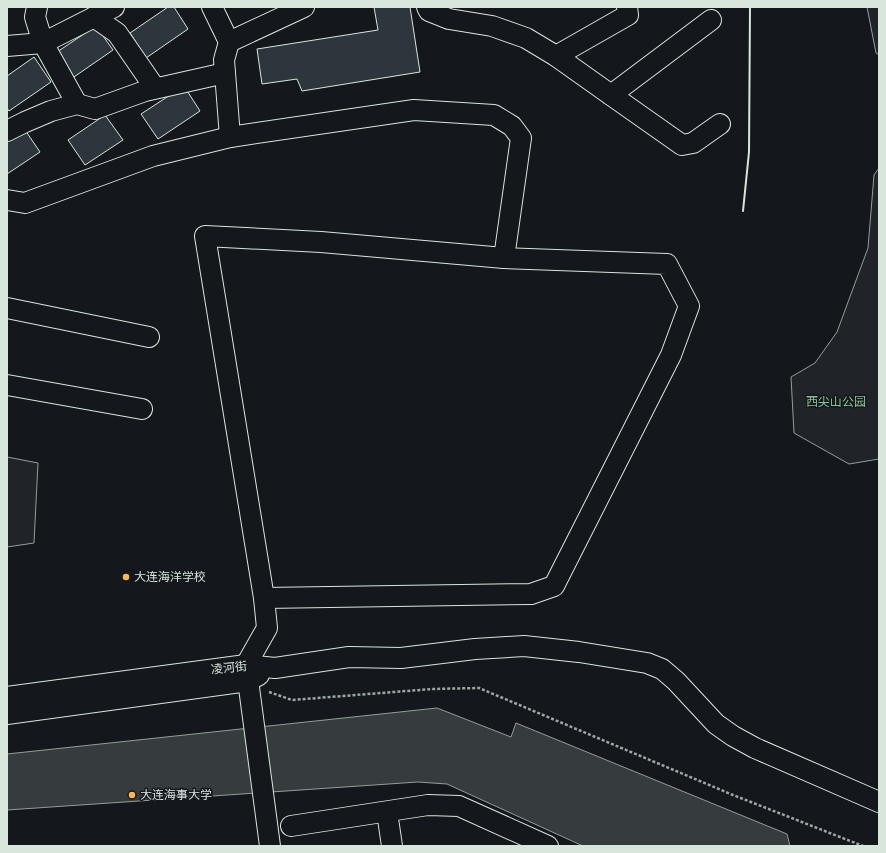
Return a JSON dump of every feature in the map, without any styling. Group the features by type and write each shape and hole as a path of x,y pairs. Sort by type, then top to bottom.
{"street":[{"path":"37,7 35,17 43,43 77,104"},
{"path":"7,46 43,43 114,7"},
{"path":"212,7 229,42 224,60 224,74 230,137"},
{"path":"427,7 429,11 449,19 492,26 526,38 556,56 682,145 693,143 720,124"},
{"path":"556,56 628,15 627,7"},
{"path":"229,42 300,8"},
{"path":"94,17 117,33 155,88"},
{"path":"611,95 711,20"},
{"path":"7,131 51,111 77,104 95,110 155,88 224,74"},
{"path":"7,200 25,203 153,156 230,137 414,110 494,115 512,126 521,138 504,258"},
{"path":"264,598 532,594 554,586 671,355 689,306 667,264 504,258 322,242 205,236 264,598 267,628 252,678 251,707 270,846"},
{"path":"7,308 149,337"},
{"path":"7,385 142,409"},
{"name":"凌河街","path":"7,714 252,678 275,668 349,657 401,658 475,649 524,646 578,652 647,663 662,669 676,681 716,724 733,736 755,748 879,802"},
{"name":"凌河街","path":"7,697 252,678"},
{"path":"291,826 428,805 459,806 548,846"},
{"path":"387,812 392,846"}],"path":[{"path":"252,678 292,700 432,688 478,688 732,795 863,846"}],"green space":[{"path":"867,7 879,7 879,55 876,53"},
{"name":"西尖山公园","path":"879,168 879,459 849,464 794,433 791,377 815,363 837,332 868,248 874,175"},
{"path":"7,457 38,463 34,543 7,547"}],"shaded area":[{"path":"437,708 511,737 516,723 787,834 790,846 583,846 447,784 418,782 7,810 7,754"}],"building":[{"path":"168,7 174,7 188,29 146,58 130,33"},
{"path":"374,7 410,7 420,72 302,91 297,79 262,84 257,49 378,30"},
{"path":"96,26 113,50 71,79 54,54"},
{"path":"34,57 51,82 9,111 7,108 7,76"},
{"path":"184,86 200,111 158,139 141,114"},
{"path":"105,115 123,140 85,165 68,140"},
{"path":"23,127 40,152 7,174 7,138"}],"wall":[{"path":"743,211 749,152 750,7"}],"place":[{"name":"大连海洋学校","path":"126,577"},
{"name":"大连海事大学","path":"132,795"}]}
